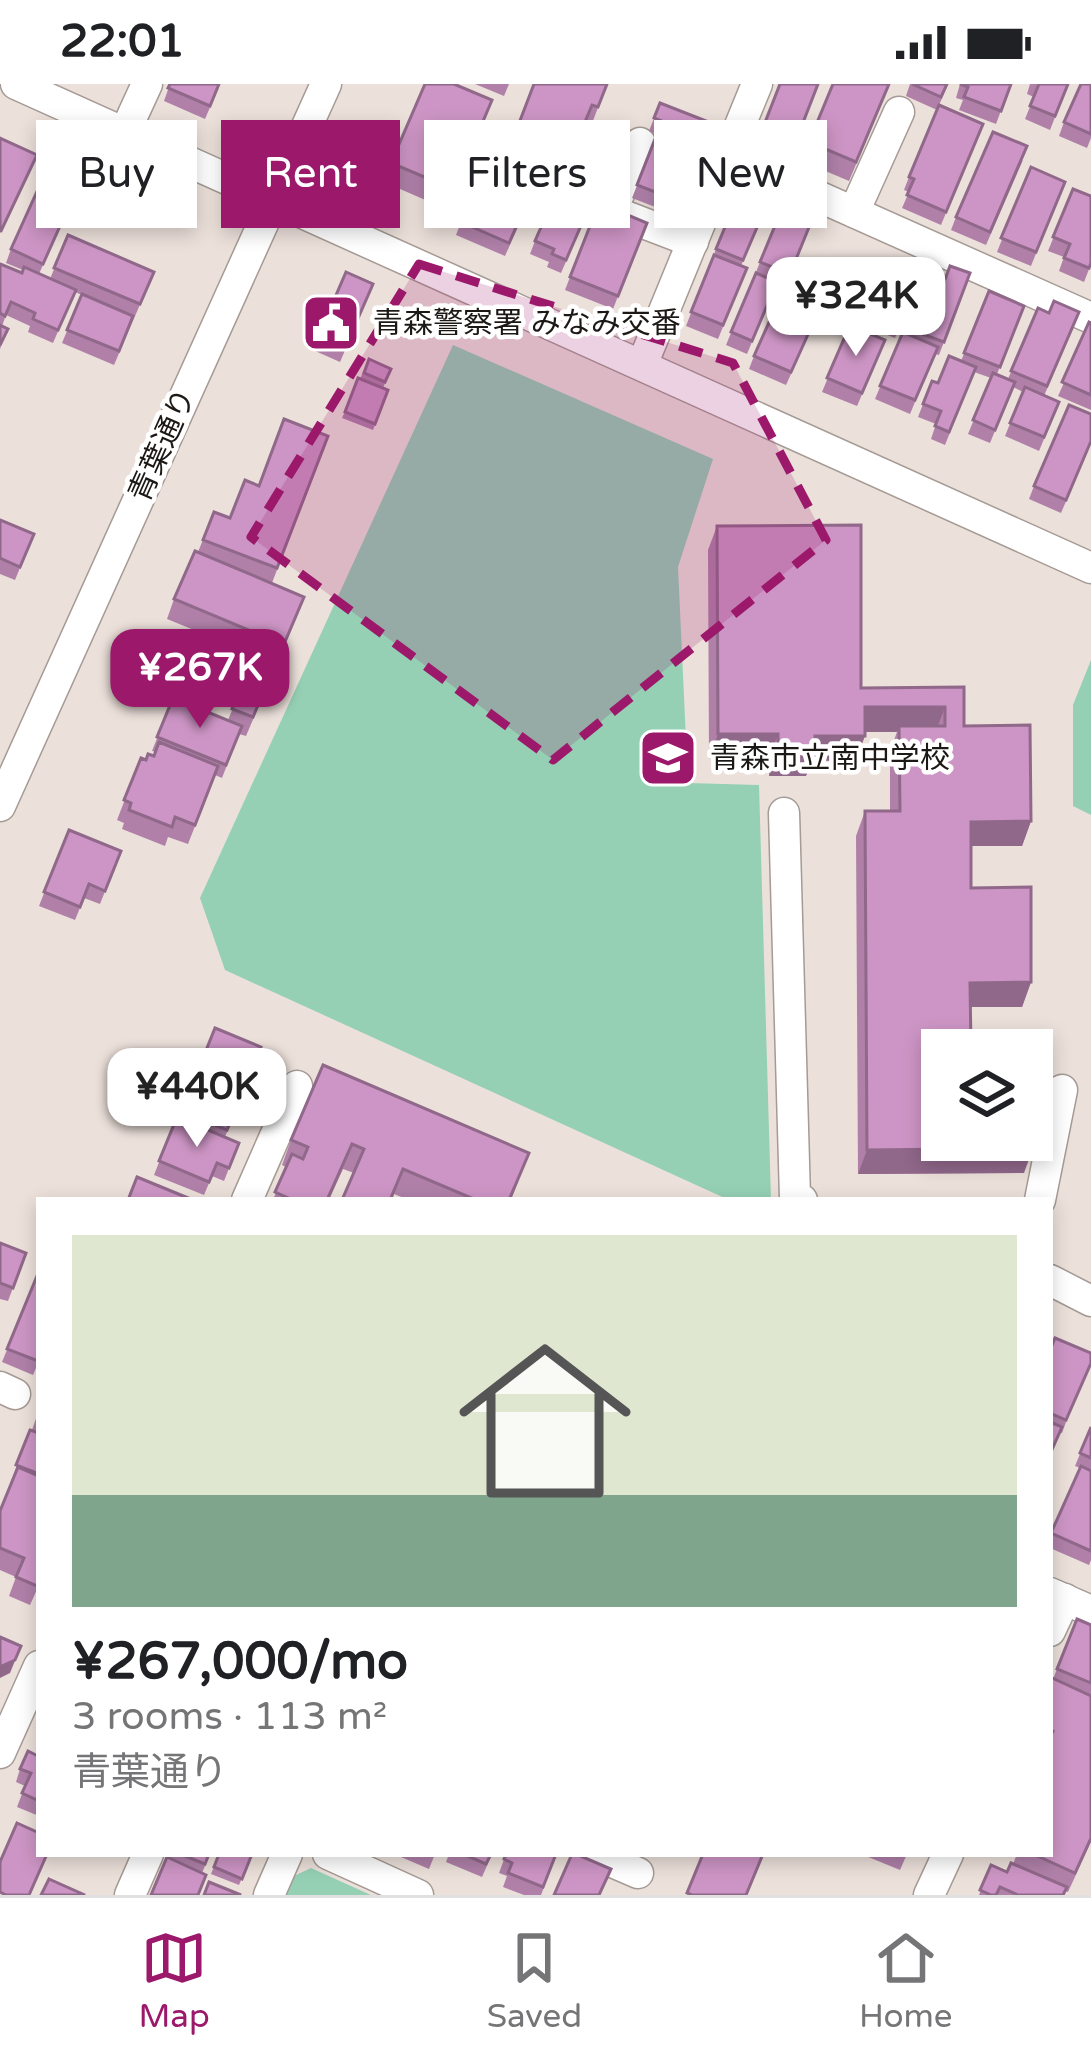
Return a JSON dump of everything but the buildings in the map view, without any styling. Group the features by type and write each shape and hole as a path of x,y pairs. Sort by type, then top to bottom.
{"street":[{"path":"16,84 94,120"},
{"path":"130,120 147,84"},
{"name":"青葉通り","path":"310,120 326,84"},
{"path":"742,120 757,84"},
{"path":"854,212 899,112"},
{"path":"640,143 612,211 692,242"},
{"path":"827,200 1091,318"},
{"name":"青葉通り","path":"0,806 260,228"},
{"path":"331,228 1091,568"},
{"path":"642,364 698,228"},
{"path":"784,813 795,1197"},
{"path":"248,1197 298,1086"},
{"path":"1041,1197 1061,1090"},
{"path":"1053,1282 1091,1301"},
{"path":"0,1753 36,1673"},
{"path":"130,1895 147,1857"},
{"path":"269,1895 286,1857"},
{"path":"335,1857 418,1895"},
{"path":"601,1857 638,1874"},
{"path":"929,1895 947,1857"}],"highlighted area":[{"path":"419,264 733,363 826,540 553,760 251,537"}],"green space":[{"path":"453,345 713,459 678,567 688,783 759,785 771,1197 722,1197 225,970 200,898"},
{"path":"1091,660 1091,815 1073,806 1073,705"},
{"path":"311,1868 371,1895 286,1895 294,1876"}],"place":[{"name":"青森警察署 みなみ交番","path":"331,323"},
{"name":"青森市立南中学校","path":"668,758"}]}
